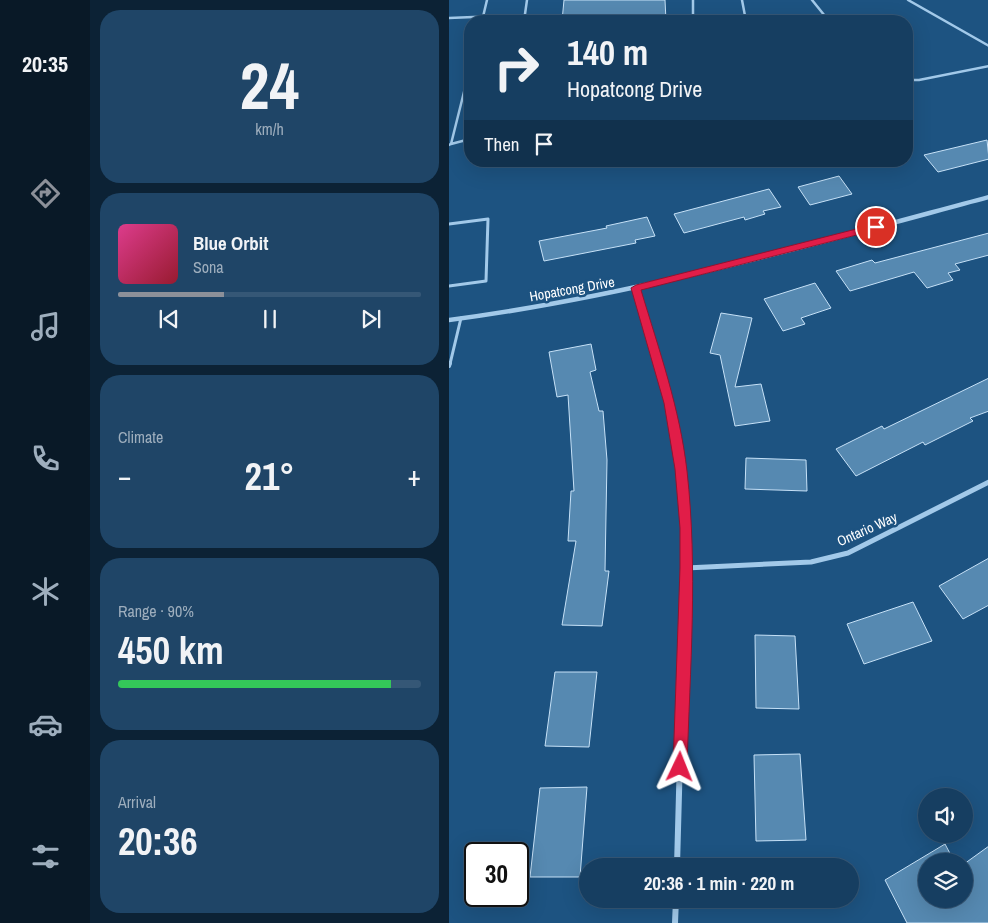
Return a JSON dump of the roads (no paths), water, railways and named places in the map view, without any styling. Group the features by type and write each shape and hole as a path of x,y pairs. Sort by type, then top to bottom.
{"street":[{"name":"Hopatcong Drive","path":"449,320 507,312 636,288 988,197"},
{"path":"636,288 670,403 681,469 686,528 677,858"},
{"name":"Ontario Way","path":"686,568 811,562 848,553 881,538 988,482"},
{"path":"675,923 676,908"}],"lane":[{"path":"483,15 487,0"},
{"path":"524,15 527,0"},
{"path":"693,0 693,15"},
{"path":"742,0 745,15"},
{"path":"812,0 824,15"},
{"path":"908,0 988,46"},
{"path":"449,18 464,17"},
{"path":"913,80 988,66"},
{"path":"464,91 450,144 464,140"},
{"path":"449,224 488,219 486,281 449,286"},
{"path":"449,366 461,318"}]}
